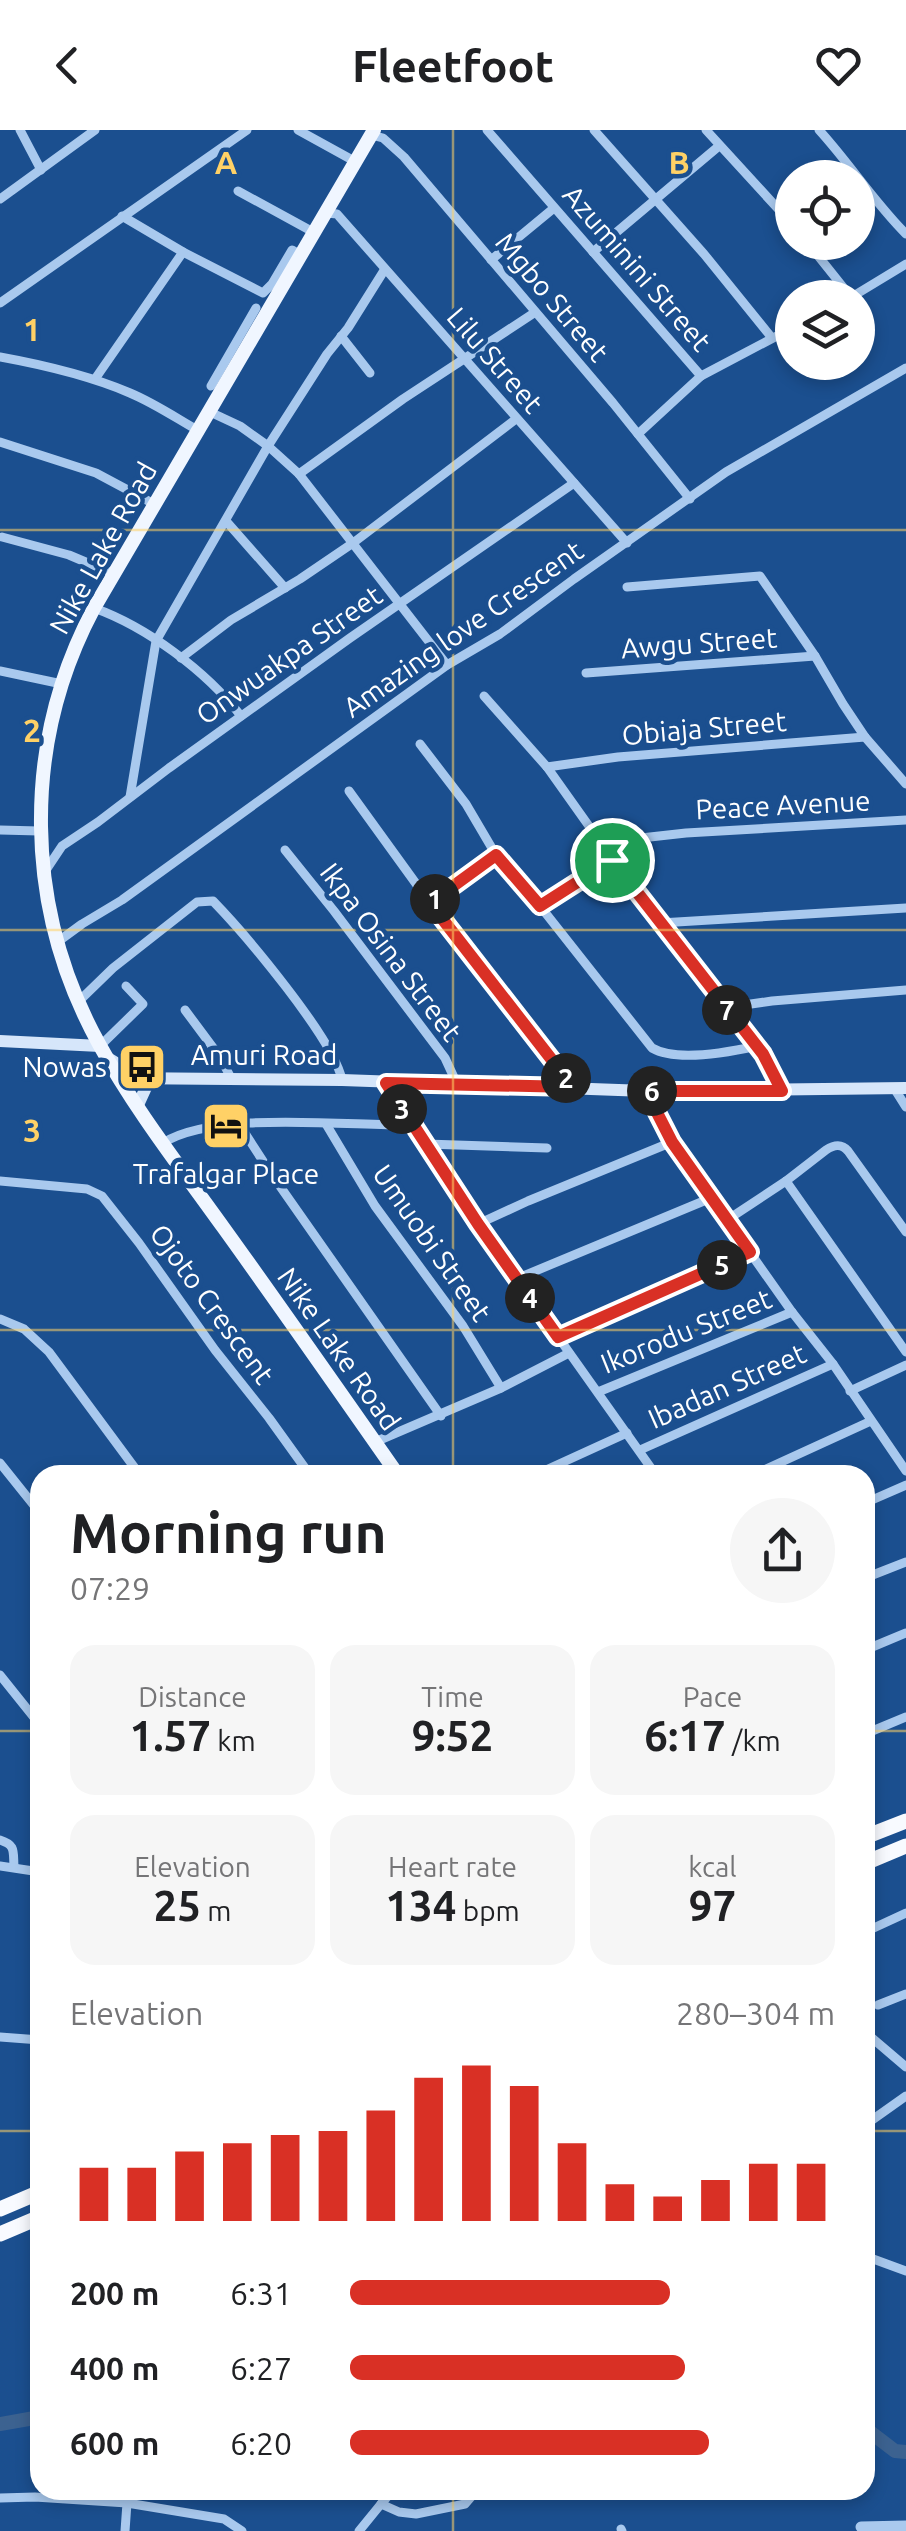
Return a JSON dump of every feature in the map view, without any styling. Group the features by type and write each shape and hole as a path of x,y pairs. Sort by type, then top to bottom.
{"highway":[{"path":"875,1833 906,1820"},
{"path":"875,1859 906,1846"},
{"path":"0,2209 30,2196"},
{"path":"0,2234 30,2220"}],"main road":[{"name":"Nike Lake Road","path":"372,132 302,255 260,314 210,412 72,650 51,719 39,832 56,943 78,1002 103,1052 391,1465"},
{"path":"0,1041 103,1052 150,1080 138,1106"},
{"name":"Amuri Road","path":"122,1082 231,1078 646,1091 900,1088"}],"street":[{"path":"20,130 41,170"},
{"path":"0,199 95,130"},
{"path":"0,303 247,130"},
{"path":"298,130 356,162"},
{"name":"Azuminini Street","path":"486,130 702,376 775,336"},
{"path":"594,130 772,338"},
{"path":"706,130 775,206"},
{"path":"819,130 906,234"},
{"name":"Mgbo Street","path":"372,132 404,157 690,499"},
{"path":"593,252 719,146"},
{"path":"238,191 315,232"},
{"path":"491,260 554,208"},
{"name":"Lilu Street","path":"327,213 337,214 628,543"},
{"path":"122,216 263,293"},
{"path":"212,386 260,314 263,293 292,250 302,255"},
{"path":"95,379 183,252"},
{"path":"822,260 837,280"},
{"path":"875,282 906,264"},
{"path":"130,798 156,640 268,446 385,269"},
{"path":"299,474 534,313"},
{"path":"341,336 370,372"},
{"path":"0,356 95,379 132,394 199,431"},
{"name":"Amazing love Crescent","path":"56,943 122,900 447,664 500,634 726,472 906,368"},
{"path":"638,434 702,376"},
{"path":"210,412 240,426 299,474 447,664"},
{"path":"181,658 231,620 353,544 516,419"},
{"path":"0,442 96,473 154,504"},
{"name":"Onwuakpa Street","path":"43,875 62,846 574,483"},
{"path":"226,522 285,588"},
{"path":"2,536 69,555 114,574"},
{"path":"627,587 760,576 865,738 906,784"},
{"path":"94,608 119,616 181,658 241,716"},
{"name":"Awgu Street","path":"586,673 815,656"},
{"path":"0,671 62,684"},
{"path":"484,696 547,767 612,860 757,1046 782,1091"},
{"name":"Obiaja Street","path":"547,767 865,738"},
{"path":"420,744 466,804 496,855 656,1052 684,1054 757,1046"},
{"path":"349,791 573,1087"},
{"name":"Peace Avenue","path":"605,849 641,838 686,833 906,820"},
{"path":"0,830 39,832"},
{"name":"Ikpa Osina Street","path":"284,850 444,1058 458,1084"},
{"path":"430,903 496,855"},
{"path":"540,906 612,860"},
{"path":"78,1002 113,968 197,902 212,900 308,1018 336,1061 342,1080"},
{"path":"660,923 906,908"},
{"path":"103,1052 142,1004 126,986"},
{"path":"728,1010 736,1006 906,990"},
{"path":"185,1010 231,1078"},
{"path":"386,1083 478,1224 650,1465"},
{"path":"900,1088 906,1107"},
{"path":"646,1091 672,1142 905,1467"},
{"path":"240,1124 441,1416"},
{"name":"Umuobi Street","path":"326,1124 375,1206 463,1326 501,1388"},
{"path":"163,1143 175,1135 216,1125 413,1125"},
{"path":"478,1224 672,1142"},
{"path":"426,1144 547,1148"},
{"path":"727,1220 833,1146 845,1147 906,1232"},
{"name":"Ojoto Crescent","path":"0,1181 87,1189 109,1203 214,1350 303,1465"},
{"path":"786,1181 906,1352"},
{"path":"516,1279 711,1198"},
{"path":"558,1337 750,1252"},
{"name":"Ikorodu Street","path":"598,1392 792,1312"},
{"path":"0,1319 24,1329 49,1352 133,1465"},
{"path":"375,1442 441,1416 569,1353"},
{"name":"Ibadan Street","path":"640,1450 832,1364"},
{"path":"850,1391 906,1365"},
{"path":"775,1465 872,1421"},
{"path":"557,1465 628,1433"},
{"path":"0,1463 30,1500"},
{"path":"875,1499 906,1485"},
{"path":"875,1574 906,1562"},
{"path":"875,1646 906,1632"},
{"path":"0,1675 30,1712"},
{"path":"875,1730 906,1717"},
{"path":"0,1840 13,1847 14,1866"},
{"path":"0,1866 30,1870"},
{"path":"875,1927 906,1913"},
{"path":"878,2005 906,1994"},
{"path":"0,2037 30,2039"},
{"path":"875,2041 906,2067"},
{"path":"875,2118 906,2096"},
{"path":"875,2260 906,2271"},
{"path":"0,2498 30,2497"},
{"path":"74,2500 224,2519 242,2531"},
{"path":"359,2531 385,2500"},
{"path":"382,2504 416,2514 468,2500"},
{"path":"125,2531 127,2504"},
{"path":"847,2529 906,2526"}],"waterway":[{"path":"0,2424 30,2419"},
{"path":"875,2436 895,2451 906,2452"}],"place":[{"name":"Nowas","path":"142,1067"},
{"name":"Trafalgar Place","path":"226,1126"}],"route":[{"path":"496,855 540,906 612,860 763,1054 782,1091 646,1091 672,1142 750,1252 558,1337 386,1083 573,1087 430,903 496,855"}]}
